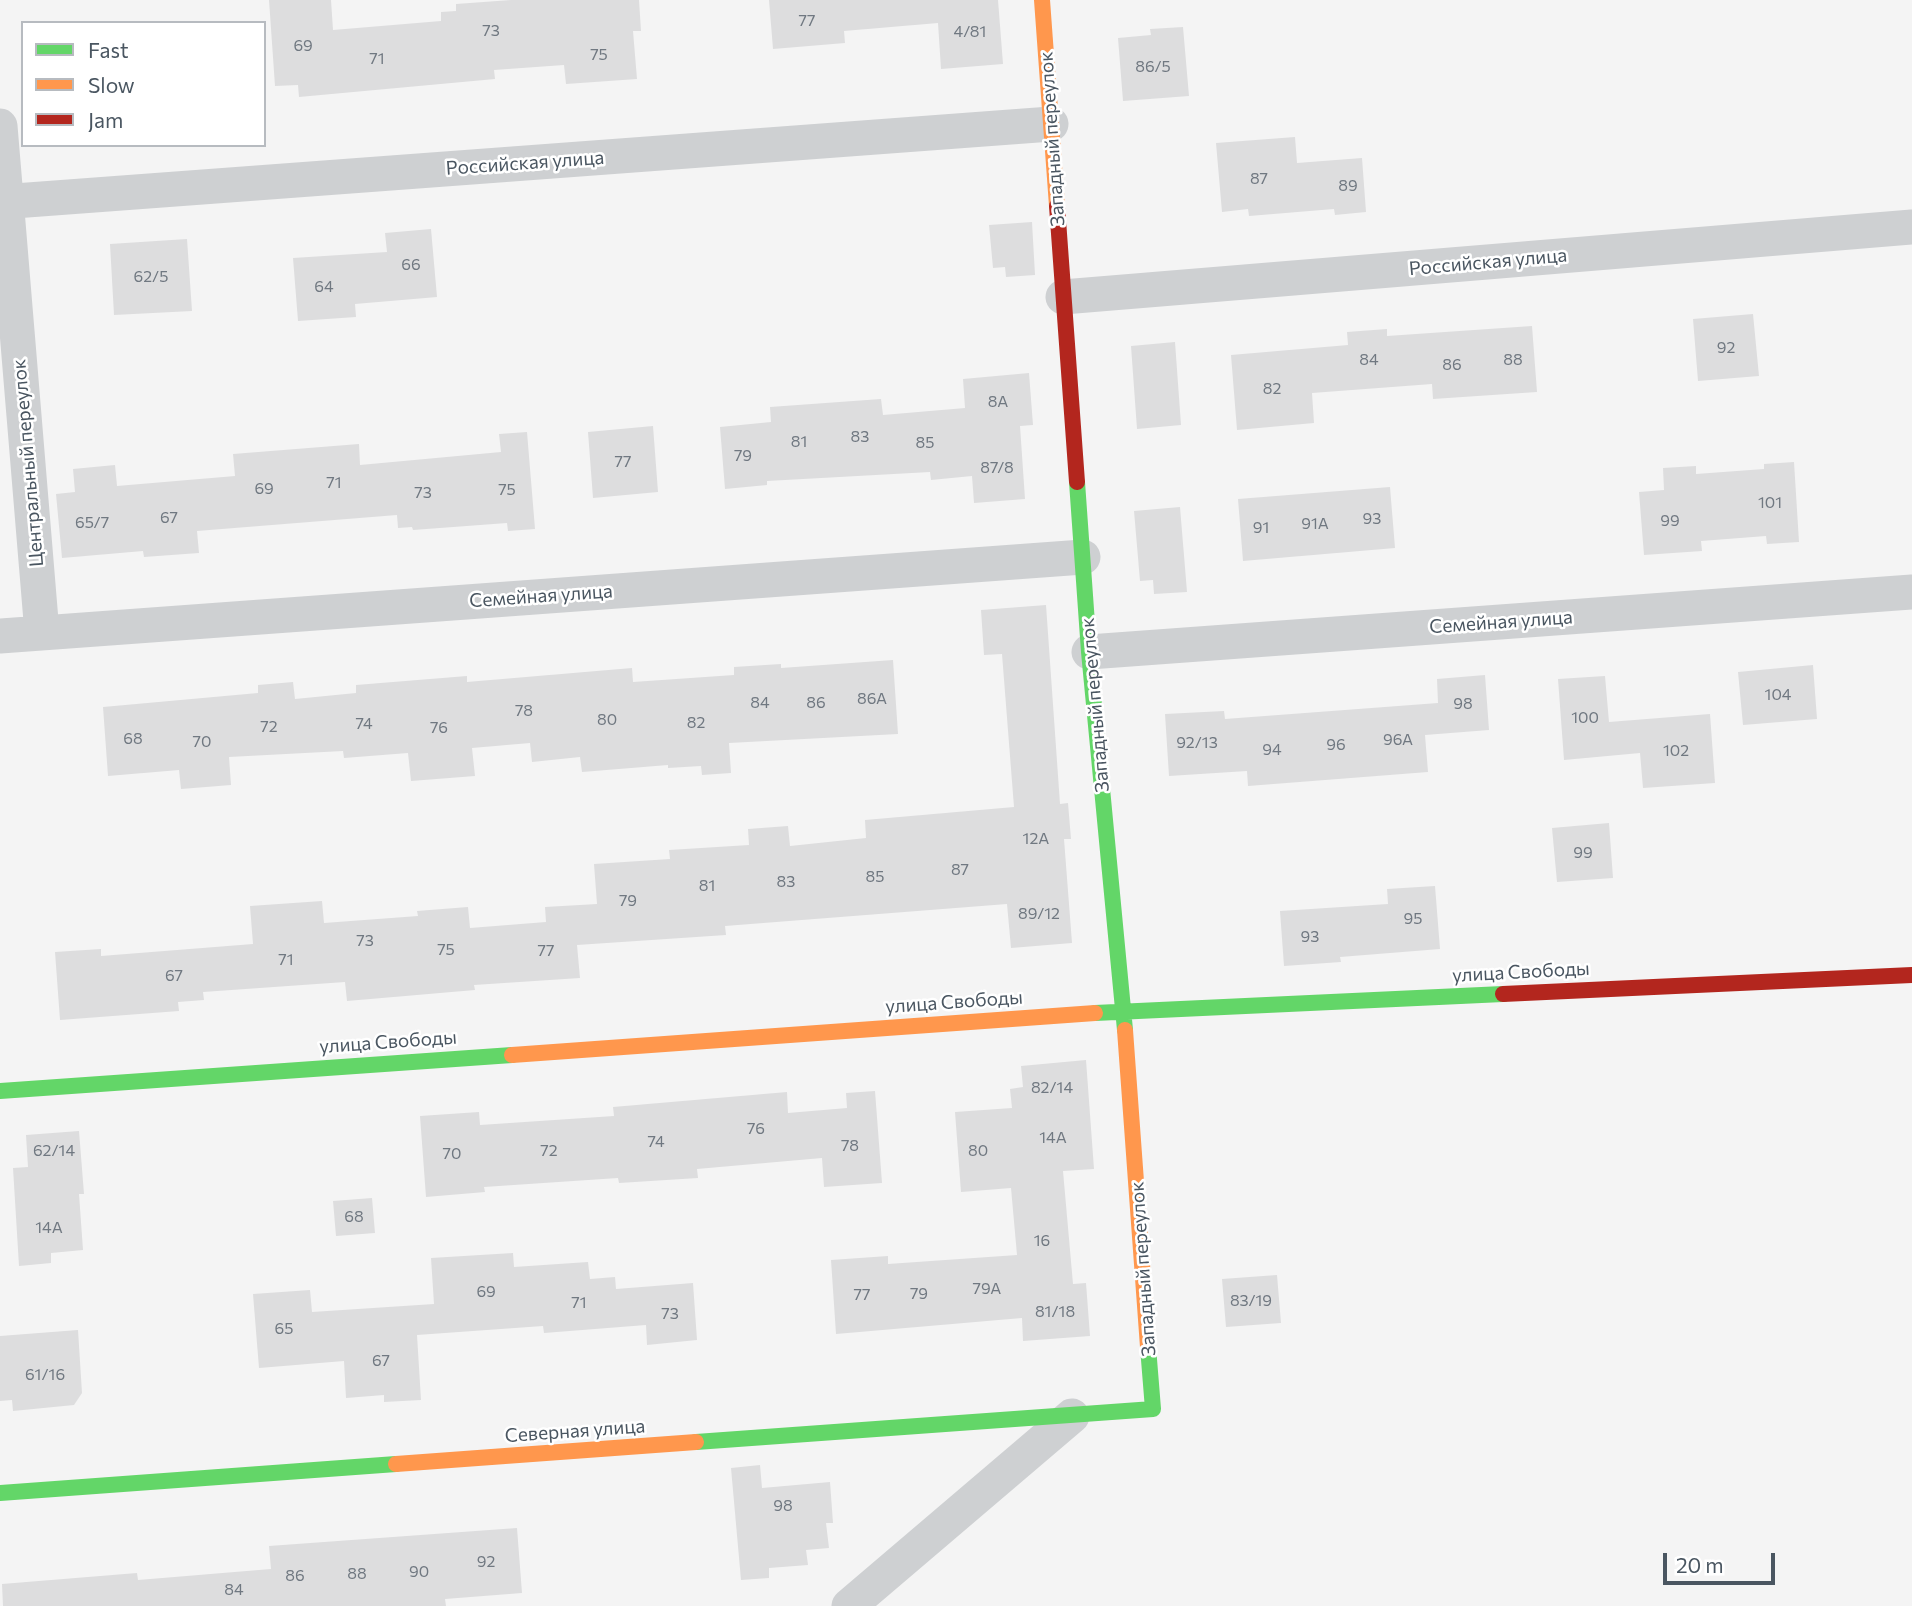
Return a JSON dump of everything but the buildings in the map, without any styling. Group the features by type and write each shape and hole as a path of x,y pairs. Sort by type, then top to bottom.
{"street":[{"name":"Западный переулок","path":"1042,0 1089,652 1124,1010 1153,1409"},
{"name":"Российская улица","path":"3,202 1051,124"},
{"name":"Центральный переулок","path":"0,126 3,202 42,633"},
{"name":"Российская улица","path":"1063,297 1912,227"},
{"name":"Семейная улица","path":"0,636 1083,557"},
{"name":"Семейная улица","path":"1089,652 1912,592"},
{"name":"улица Свободы","path":"0,1091 1124,1010 1912,975"},
{"name":"Северная улица","path":"0,1493 1153,1409"},
{"path":"849,1606 1072,1416"}],"traffic: fast":[{"path":"1077,482 1089,652 1125,1030"},
{"path":"1095,1013 1503,994"},
{"path":"0,1091 512,1055"},
{"path":"696,1442 1153,1409 1148,1347"},
{"path":"0,1493 396,1464"}],"traffic: slow":[{"path":"1042,0 1057,206"},
{"path":"512,1055 1095,1013"},
{"path":"1125,1030 1148,1347"},
{"path":"396,1464 696,1442"}],"traffic: jam":[{"path":"1057,206 1077,482"},
{"path":"1503,994 1912,975"}]}
